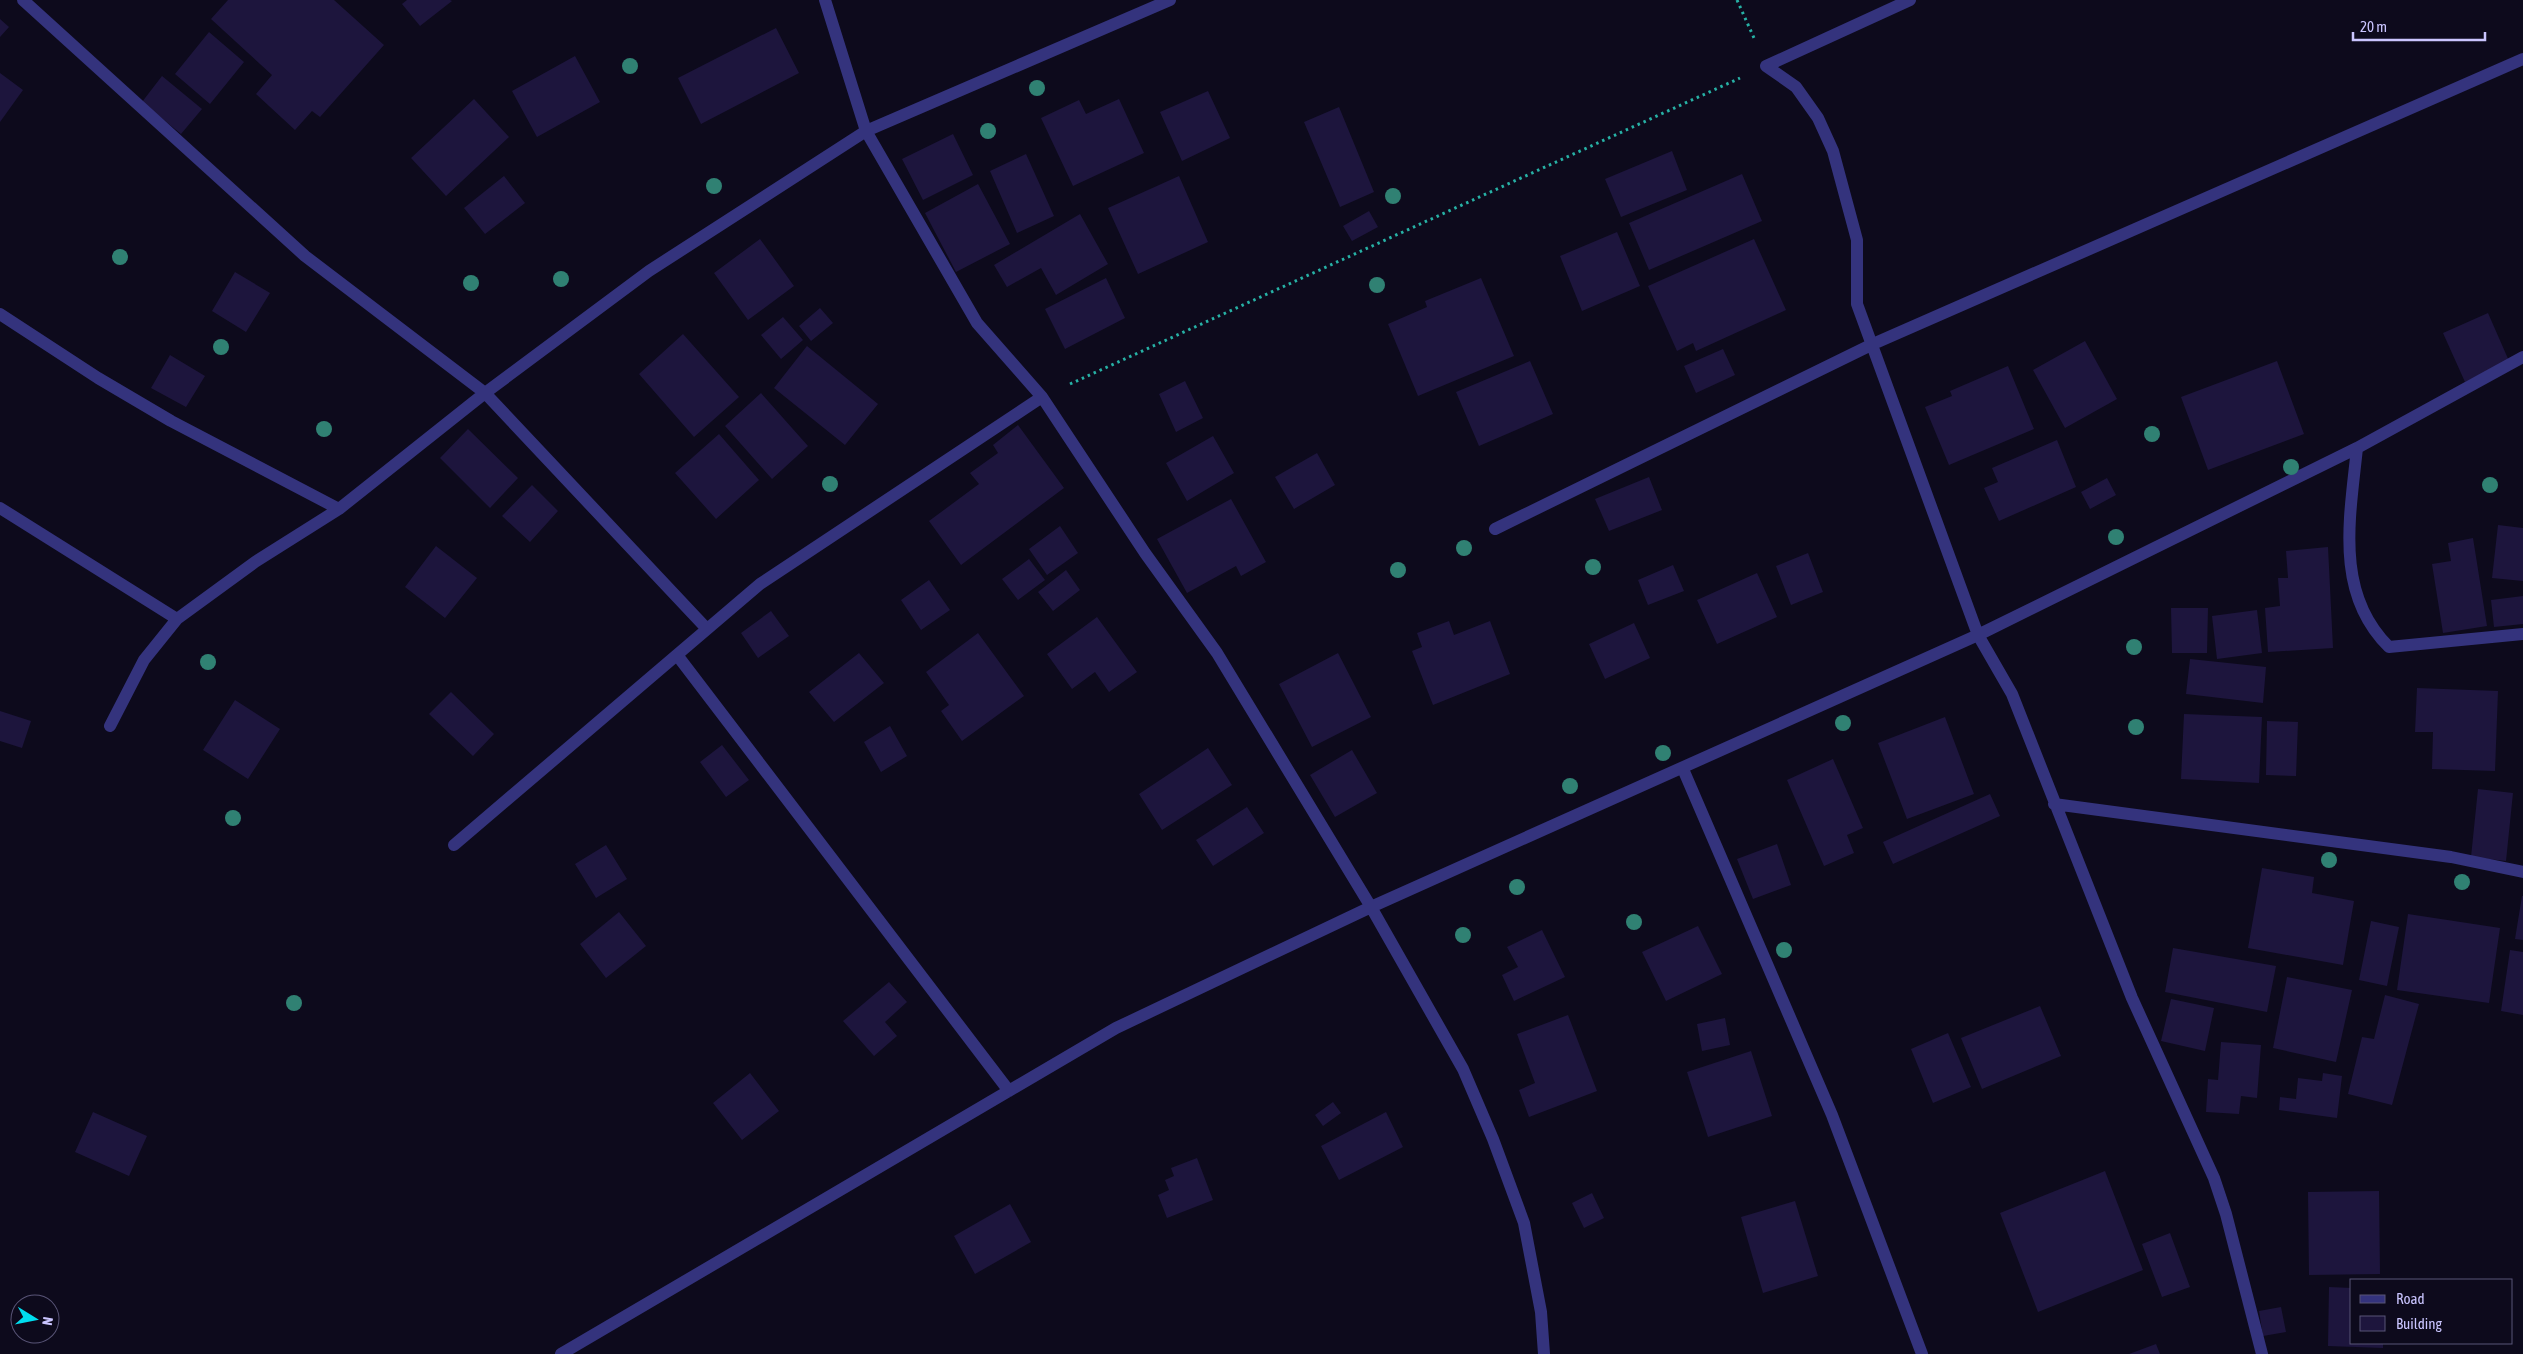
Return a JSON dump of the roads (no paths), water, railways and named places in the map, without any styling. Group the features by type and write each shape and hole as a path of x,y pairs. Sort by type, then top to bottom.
{"street":[{"path":"23,0 305,256 485,393 707,629"},
{"path":"825,0 866,131 977,323 1042,397 1145,553 1218,653 1372,907 1463,1069 1493,1140 1524,1223 1541,1312 1544,1354"},
{"path":"110,726 144,660 177,618 256,562 339,509 485,393 649,272 866,131 1170,0"},
{"path":"1910,0 1766,66 1796,88 1818,118 1833,150 1857,240 1857,304 1978,635 2012,694 2132,998 2214,1178 2226,1214 2262,1354"},
{"path":"1495,529 1873,344 2523,59"},
{"path":"0,314 98,378 171,421 339,509"},
{"path":"561,1354 1116,1028 1372,907 1684,769 1978,635 2357,448 2523,357"},
{"path":"454,845 760,584 1042,397"},
{"path":"2357,448 2349,542 2353,582 2374,632 2389,647 2523,634"},
{"path":"0,508 177,618"},
{"path":"676,655 1009,1091"},
{"path":"1684,769 1832,1115 1922,1354"},
{"path":"2054,804 2451,856 2523,872"}]}
